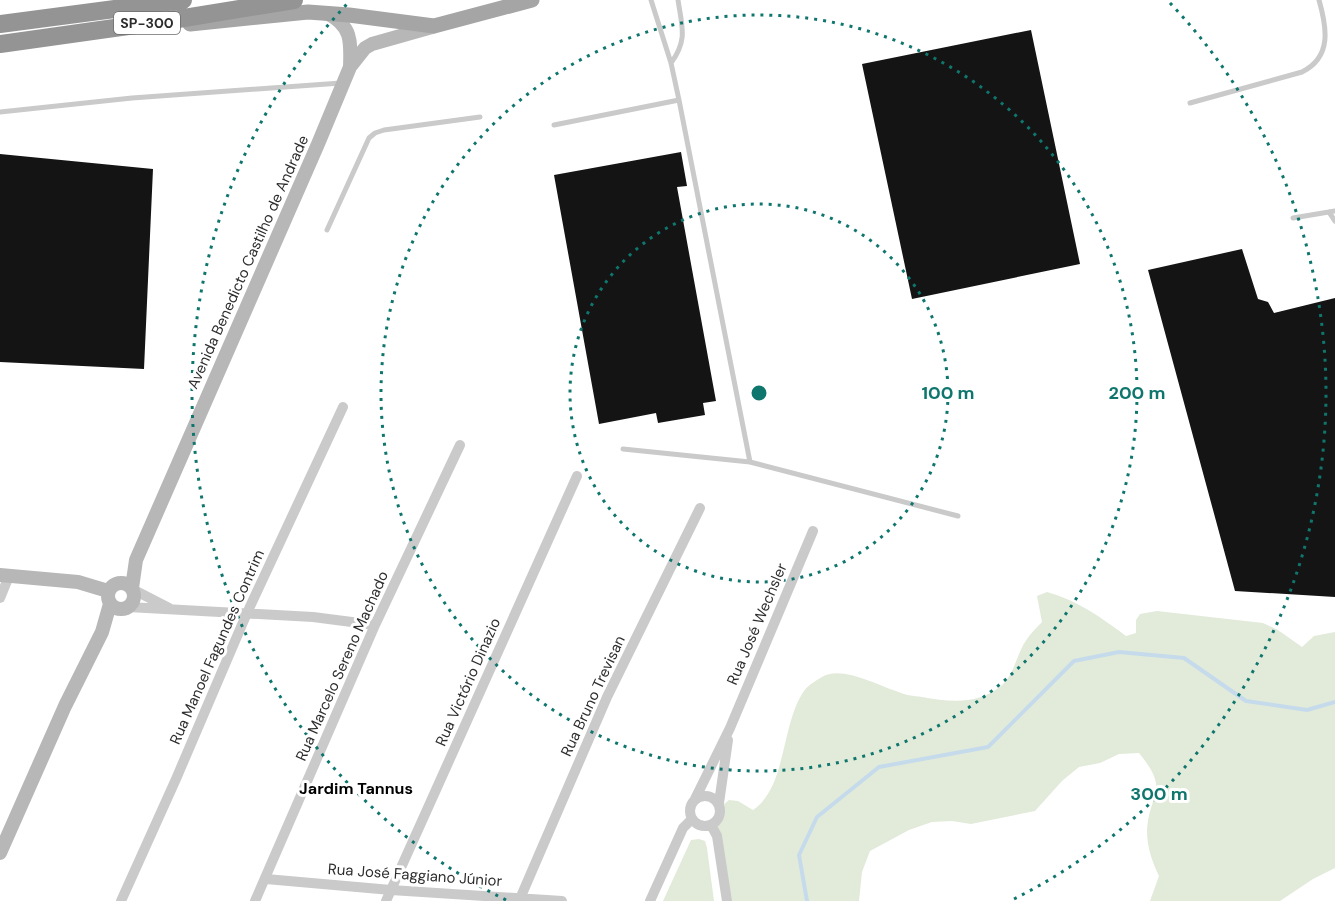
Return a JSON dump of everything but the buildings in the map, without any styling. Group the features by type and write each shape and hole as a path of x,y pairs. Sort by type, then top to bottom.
{"highway":[{"name":"SP-300","path":"0,24 183,0"},
{"name":"SP-300","path":"0,44 294,0"}],"main road":[{"path":"133,7 155,0"},
{"path":"151,23 195,24 308,12 434,26 532,0"},
{"path":"327,14 342,24 349,34 350,67"},
{"name":"Avenida Benedicto Castilho de Andrade","path":"0,854 7,820 136,560 350,67 365,48 372,44 434,26"},
{"name":"Avenida Benedicto Castilho de Andrade","path":"117,599 135,597 133,589 136,560"},
{"path":"5,576 78,582 117,599 124,582 133,589"}],"street":[{"name":"Rua Manoel Fagundes Contrim","path":"121,901 247,613 343,407"},
{"name":"Rua Marcelo Sereno Machado","path":"255,901 375,625 460,445"},
{"name":"Rua Victório Dinazio","path":"386,901 577,476"},
{"name":"Rua Bruno Trevisan","path":"520,899 607,697 700,507"},
{"name":"Rua José Wechsler","path":"695,799 730,728 813,531"},
{"path":"0,598 5,576"},
{"path":"133,589 172,609"},
{"path":"117,599 172,609 313,617 375,625"},
{"name":"Rua José Wechsler","path":"718,803 730,728"},
{"path":"699,796 710,796 718,803 721,813 716,823 700,826 692,819 690,809 699,796"},
{"path":"650,901 683,828 692,819"},
{"path":"711,825 717,836 727,901"},
{"name":"Rua José Faggiano Júnior","path":"266,879 562,901"}],"lane":[{"path":"651,0 671,63 679,100 750,462"},
{"path":"671,63 681,47 683,33 678,0"},
{"path":"1190,103 1302,72 1313,66 1323,52 1325,40 1324,20 1319,0"},
{"path":"0,112 132,98 343,83"},
{"path":"554,125 679,100"},
{"path":"327,230 369,138 375,133 480,117"},
{"path":"1293,218 1332,212 1335,221"},
{"path":"622,449 750,462 958,516"}],"green space":[{"path":"1047,592 1079,605 1126,636 1136,633 1136,620 1140,614 1157,611 1263,623 1278,630 1302,647 1314,636 1335,632 1335,868 1313,879 1280,901 1150,901 1159,876 1150,854 1147,831 1156,785 1149,766 1139,753 1119,754 1100,763 1079,767 1062,781 1035,811 971,824 952,821 932,822 909,830 870,851 862,872 859,901 727,901 716,836 717,813 729,800 738,801 753,810 764,800 778,771 791,720 808,687 822,677 839,673 859,677 912,696 963,701 983,696 1006,681 1023,645 1042,622 1037,596"},
{"path":"691,840 705,841 707,848 714,901 663,901"}],"waterway":[{"path":"807,901 799,855 817,817 879,767 988,747 1074,661 1119,652 1184,658 1246,701 1307,710 1335,702"}],"district":[{"name":"Jardim Tannus","path":"356,788"}]}
